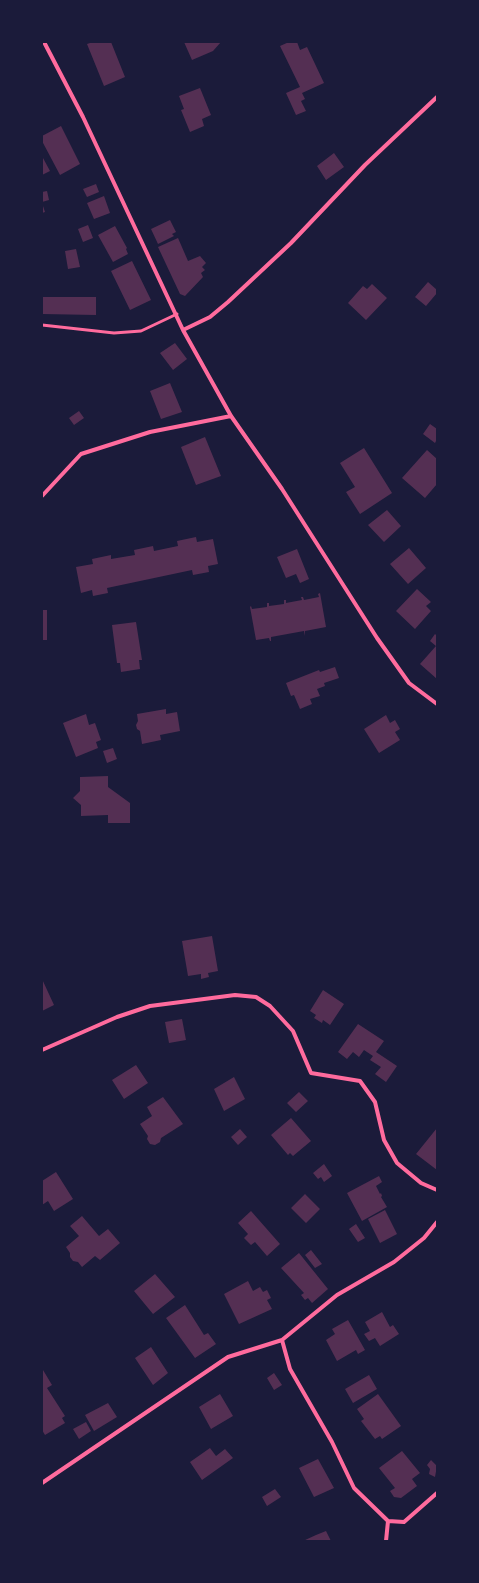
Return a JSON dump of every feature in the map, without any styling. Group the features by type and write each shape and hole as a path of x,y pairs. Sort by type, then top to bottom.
{"street":[{"path":"44,42 82,117 183,330 231,416 282,489 379,642 410,683 437,704"},
{"path":"183,330 210,317 228,302 291,243 365,165 437,97"},
{"path":"42,496 81,454 150,432 231,416"},
{"path":"42,1050 117,1017 150,1006 235,995 256,997 270,1006 293,1031 311,1073 360,1081 375,1102 384,1140 397,1163 421,1183 437,1190"},
{"path":"42,1483 228,1357 282,1340 337,1295 394,1262 424,1238 437,1222"},
{"path":"282,1340 290,1369 332,1442 354,1488 388,1521 404,1522 437,1493"},
{"path":"386,1541 388,1521"}],"lane":[{"path":"42,325 114,333 141,331 176,314"}],"building":[{"path":"93,42 111,42 125,77 104,86 87,44"},
{"path":"184,42 221,42 213,51 192,60"},
{"path":"289,42 297,42 300,50 307,47 324,83 302,93 305,99 301,101 306,111 296,115 286,93 300,87 280,46"},
{"path":"200,88 211,115 202,119 204,126 190,132 181,110 184,109 179,96"},
{"path":"61,126 80,164 60,175 42,141 42,136"},
{"path":"334,153 344,167 326,180 317,166"},
{"path":"42,158 50,171 42,175"},
{"path":"96,184 99,192 87,197 83,189"},
{"path":"47,191 49,200 42,202 42,192"},
{"path":"104,196 110,213 94,219 87,203"},
{"path":"42,203 45,212 42,213"},
{"path":"170,220 176,232 172,234 174,236 158,244 151,229"},
{"path":"88,225 93,238 83,242 78,229"},
{"path":"115,226 127,248 128,254 113,262 98,235"},
{"path":"178,238 188,261 200,256 206,263 202,267 205,270 201,273 203,277 185,296 180,294 158,247"},
{"path":"76,249 80,267 68,269 65,251"},
{"path":"132,261 151,300 130,310 111,271"},
{"path":"428,282 437,290 437,293 426,306 415,297"},
{"path":"372,284 387,298 366,320 348,303 363,286 367,289"},
{"path":"42,297 96,297 96,315 42,314"},
{"path":"175,343 187,359 173,370 160,353"},
{"path":"170,383 182,412 161,419 150,391"},
{"path":"79,411 84,418 74,425 69,418"},
{"path":"430,424 437,429 437,439 435,443 423,434"},
{"path":"205,437 221,476 196,485 181,447"},
{"path":"364,448 392,493 360,514 346,492 355,487 340,463"},
{"path":"427,450 437,459 437,484 425,498 402,478"},
{"path":"387,510 401,526 384,542 368,525"},
{"path":"196,537 197,542 213,539 218,564 208,566 209,572 193,575 192,570 107,588 108,593 93,596 92,590 81,593 76,567 93,564 92,559 111,555 111,559 135,555 134,550 153,546 154,551 178,546 177,541"},
{"path":"409,548 426,568 408,584 390,564"},
{"path":"297,549 309,579 300,583 296,574 286,578 277,557"},
{"path":"417,589 431,602 426,606 431,611 415,629 396,611"},
{"path":"320,593 326,627 305,631 305,636 304,631 271,637 271,641 269,638 256,640 251,606 252,609 267,607 267,603 269,603 269,606 284,604 284,600 286,600 286,603 302,600 301,597 303,597 304,600 319,597 318,594"},
{"path":"42,610 47,610 47,640 42,640"},
{"path":"136,622 142,660 139,660 140,669 121,672 120,663 117,663 112,625"},
{"path":"435,634 437,636 437,679 420,664 436,646 430,641"},
{"path":"335,667 339,678 324,683 325,686 317,689 320,696 310,699 312,704 300,709 294,695 291,696 286,683 319,670 320,672"},
{"path":"166,709 166,714 177,712 180,731 160,735 161,740 142,744 140,731 137,729 136,725 138,721 137,714"},
{"path":"86,714 89,725 95,723 101,740 96,742 98,748 76,757 63,723"},
{"path":"386,715 390,723 395,720 400,729 395,732 400,740 379,753 364,729"},
{"path":"113,748 117,759 107,763 103,751"},
{"path":"108,776 108,787 130,803 130,823 108,823 108,815 81,816 81,805 73,798 80,791 80,777"},
{"path":"212,936 218,971 208,973 209,977 201,979 201,974 188,976 182,941"},
{"path":"42,979 54,1005 42,1011"},
{"path":"323,990 344,1004 330,1025 323,1020 322,1023 314,1018 316,1015 310,1011"},
{"path":"182,1019 186,1040 169,1043 165,1022"},
{"path":"358,1024 384,1041 376,1052 397,1066 386,1082 375,1074 381,1067 370,1060 373,1056 364,1050 359,1057 353,1052 347,1059 338,1052"},
{"path":"136,1065 148,1083 124,1099 112,1080"},
{"path":"234,1077 245,1099 224,1111 214,1089"},
{"path":"299,1092 308,1101 296,1112 287,1103"},
{"path":"163,1097 183,1124 161,1138 160,1142 155,1145 150,1144 147,1139 148,1136 140,1124 152,1116 147,1107"},
{"path":"291,1118 311,1141 293,1156 290,1153 288,1155 271,1135"},
{"path":"437,1128 437,1170 416,1154"},
{"path":"240,1129 247,1137 238,1145 231,1137"},
{"path":"324,1164 332,1176 324,1182 321,1177 318,1179 313,1173"},
{"path":"56,1172 73,1199 54,1211 48,1201 42,1205 42,1181"},
{"path":"379,1176 382,1182 376,1186 387,1207 362,1221 347,1193"},
{"path":"305,1194 320,1209 306,1223 291,1208"},
{"path":"385,1210 397,1234 380,1243 368,1219"},
{"path":"251,1211 280,1244 267,1256 255,1242 251,1245 244,1238 248,1234 238,1223"},
{"path":"82,1216 99,1236 108,1229 120,1243 100,1260 95,1256 82,1267 78,1262 73,1261 66,1247 79,1236 70,1226"},
{"path":"356,1224 365,1238 358,1242 349,1229"},
{"path":"311,1250 322,1264 315,1268 305,1255"},
{"path":"299,1253 328,1289 312,1303 308,1298 305,1300 301,1295 304,1293 281,1268"},
{"path":"155,1274 175,1297 153,1314 134,1291"},
{"path":"248,1281 253,1291 260,1287 263,1292 267,1290 271,1298 267,1300 272,1309 239,1324 224,1294"},
{"path":"185,1305 204,1335 208,1333 216,1344 195,1358 166,1318"},
{"path":"382,1312 390,1327 393,1325 399,1334 380,1346 375,1338 369,1341 364,1334 370,1331 365,1322"},
{"path":"348,1320 365,1350 358,1354 356,1350 337,1361 326,1340 335,1334 332,1329"},
{"path":"151,1347 168,1373 153,1385 135,1358"},
{"path":"43,1370 52,1385 47,1388 65,1416 62,1418 65,1423 45,1435 42,1430"},
{"path":"274,1373 282,1385 274,1390 267,1378"},
{"path":"369,1375 377,1389 353,1403 345,1389"},
{"path":"220,1394 233,1416 211,1429 199,1407"},
{"path":"378,1394 401,1426 382,1439 380,1436 375,1439 361,1421 364,1419 357,1409"},
{"path":"108,1403 117,1417 94,1431 85,1415"},
{"path":"86,1422 91,1431 79,1439 73,1429"},
{"path":"210,1448 216,1456 225,1449 233,1458 202,1480 190,1462"},
{"path":"402,1451 420,1473 412,1479 417,1486 401,1498 394,1497 390,1491 395,1488 379,1468"},
{"path":"318,1459 334,1488 314,1497 299,1468"},
{"path":"431,1460 437,1466 435,1477 429,1474 430,1469 427,1465"},
{"path":"275,1489 281,1497 267,1506 262,1497"},
{"path":"326,1531 331,1541 303,1541 316,1535"}]}
